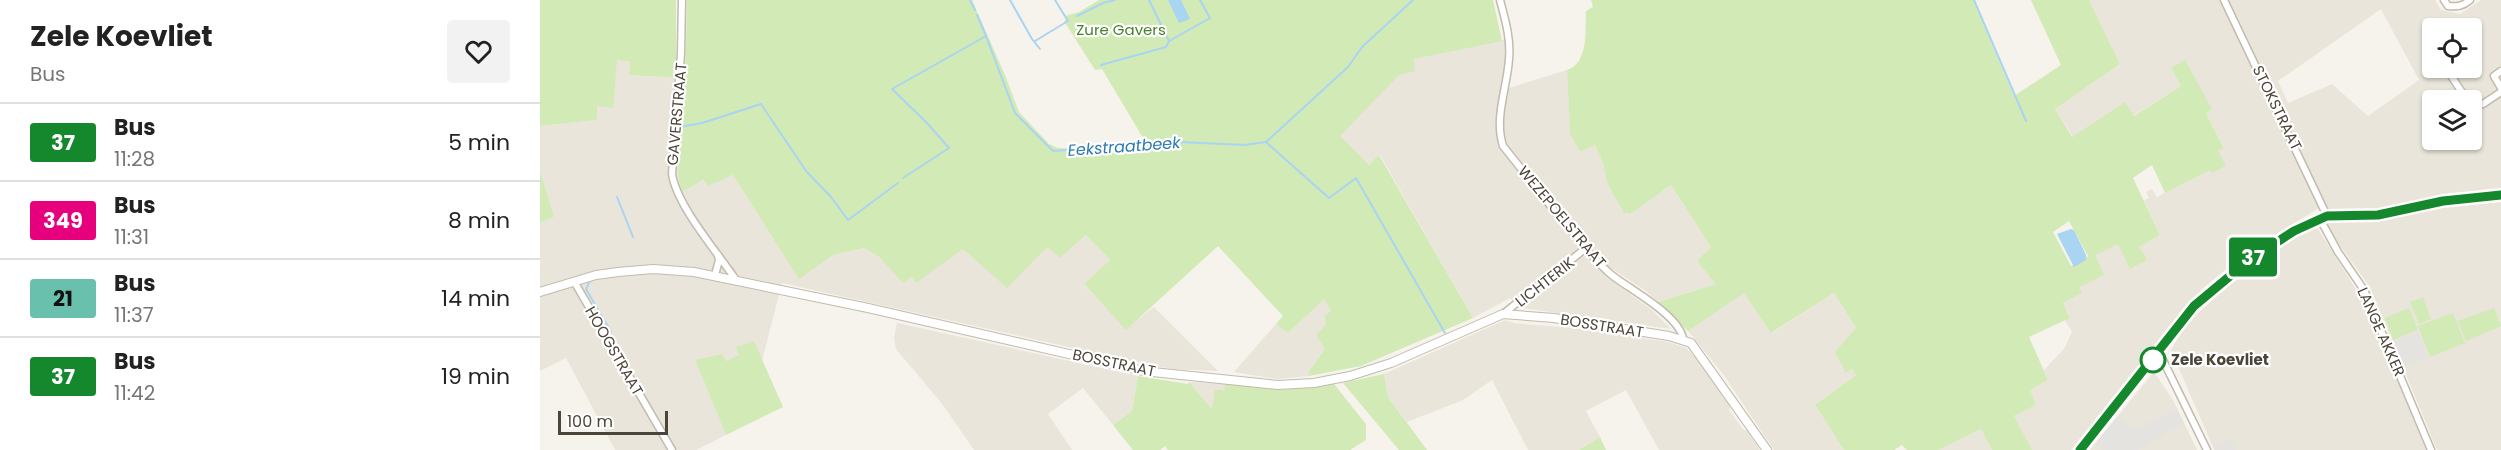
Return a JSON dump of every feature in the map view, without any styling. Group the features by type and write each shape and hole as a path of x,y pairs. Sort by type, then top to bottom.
{"street":[{"name":"GAVERSTRAAT","path":"682,0 681,53 672,174 679,197 736,280"},
{"name":"WEZEPOELSTRAAT","path":"1500,0 1510,42 1498,132 1503,146 1586,248 1613,276 1655,306 1675,324 1681,331 1683,339 1699,351 1767,450"},
{"name":"STOKSTRAAT","path":"2224,0 2324,217"},
{"path":"2444,0 2448,6 2456,7 2470,0"},
{"path":"2501,71 2494,76 2501,88"},
{"path":"2482,105 2501,93"},
{"path":"2080,450 2194,306 2248,261 2294,231 2324,217 2378,215 2443,201 2501,195"},
{"name":"LANGE AKKER","path":"2324,217 2338,252 2364,290 2431,450"},
{"name":"LICHTERIK","path":"1503,314 1586,248"},
{"path":"715,275 719,260 716,251"},
{"name":"BOSSTRAAT","path":"540,292 596,275 653,269 715,275 1143,371 1278,385 1350,376 1391,363 1503,314 1554,318 1683,339"},
{"name":"HOOGSTRAAT","path":"575,283 672,450"},
{"path":"2159,352 2207,450"}],"shaded area":[{"path":"2089,0 2435,0 2441,10 2460,14 2481,0 2501,0 2501,191 2438,196 2369,211 2333,212 2319,208 2247,252 2202,289 2071,450 2031,450 2014,416 2036,405 2030,390 2048,380 2044,370 2064,349 2072,332 2065,320 2070,317 2063,303 2082,293 2078,287 2094,255 2118,243 2139,247 2160,235 2144,200 2149,198 2146,192 2152,189 2157,197 2211,169 2212,172 2218,151 2224,147 2206,113 2212,109 2202,92 2171,68 2181,86 2133,116 2125,102 2073,137 2055,109 2120,64","holes":["2381,9 2419,80 2368,116 2332,84 2288,103 2278,81"]},
{"path":"1512,38 1509,88 1567,70 1570,134 1580,152 1595,145 1603,163 1607,183 1627,215 1671,185 1711,247 1716,284 1658,302 1646,291 1608,266 1562,212 1554,218 1579,248 1513,301 1510,298 1473,318 1380,155 1369,165 1339,136 1413,59"},
{"path":"616,60 630,62 629,75 684,79 679,157 682,192 705,180 709,185 733,175 799,278 833,255 864,248 879,257 903,283 912,277 916,282 963,249 1047,247 1060,258 1086,235 1110,260 1084,285 1126,329 1154,307 1218,371 1173,369 1141,363 782,283 762,361 753,341 737,348 740,355 726,361 695,360 726,435 696,450 615,450 566,358 540,371 540,223 554,217 540,170 540,126 597,120 597,106"},
{"path":"2501,200 2501,450 2437,450 2370,287 2332,234 2327,222 2381,220 2454,205"},
{"path":"2316,226 2367,307 2426,450 2215,450 2212,445 2171,350 2186,324 2240,275 2267,258 2272,250"},
{"path":"1585,254 1608,278 1652,310 1671,329 1523,308 1551,286 1553,281"},
{"path":"1744,292 1772,333 1834,293 1856,328 1847,373 1852,369 1856,375 1815,405 1844,450 1774,450 1723,374 1688,331"},
{"path":"1324,298 1331,311 1326,325 1325,349 1309,371 1309,376 1277,379 1234,372 1276,324 1288,333"},
{"path":"1505,320 1513,323 1574,328 1668,342 1686,348 1695,355 1731,406 1729,410 1742,428 1747,430 1760,450 1659,450 1626,390 1586,411 1600,437 1578,450 1528,450 1492,380 1463,400 1407,422 1388,397 1384,374"},
{"path":"897,323 1138,376 1132,411 1113,425 1083,388 1048,414 1072,450 974,450 943,405 896,349 894,338"},
{"path":"2418,332 2428,358 2403,367 2393,342"},
{"path":"2154,372 2173,400 2197,450 2090,450"},
{"path":"1189,382 1225,383 1224,390 1213,410"},
{"path":"2177,409 2184,424 2137,450 2103,450 2097,441 2117,417 2133,430"},
{"path":"1981,429 1992,450 1938,450"},
{"path":"2230,438 2236,450 2215,450 2214,447"}],"green space":[{"path":"540,0 676,0 676,78 629,75 630,62 617,60 613,108 597,106 597,120 540,126"},
{"name":"Zure Gavers","path":"687,0 972,0 1019,112 1049,144 1058,148 1074,149 1146,143 1102,69 1095,70 1064,21 1067,19 1065,16 1079,12 1099,0 1493,0 1502,41 1414,59 1415,71 1399,75 1340,136 1369,165 1379,155 1473,318 1361,366 1309,376 1309,371 1325,349 1316,335 1326,325 1325,316 1331,311 1324,299 1288,333 1276,324 1283,316 1218,246 1126,330 1084,284 1110,260 1086,235 1060,258 1047,247 1007,288 963,249 916,283 912,277 903,283 879,257 864,248 833,255 799,279 733,175 708,186 704,180 682,192 678,175"},
{"path":"1591,0 1973,0 2014,96 2061,65 2031,0 2089,0 2120,64 2055,109 2072,137 2125,102 2134,116 2181,86 2171,68 2185,60 2212,109 2206,113 2224,148 2218,151 2226,166 2212,173 2210,170 2165,193 2152,165 2133,178 2160,235 2139,247 2147,260 2130,269 2118,244 2095,255 2104,275 2079,287 2082,293 2063,303 2070,318 2029,337 2048,380 2030,390 2036,405 2014,416 2032,450 1992,450 1981,429 1938,450 1907,450 1902,445 1894,450 1844,450 1815,405 1856,375 1852,369 1846,373 1835,352 1856,328 1834,293 1771,333 1744,293 1688,331 1658,302 1716,284 1697,261 1711,247 1671,185 1630,214 1624,213 1607,183 1603,163 1595,145 1580,152 1570,134 1567,70 1574,66 1582,53 1586,11 1593,7","holes":["2069,221 2088,256 2071,266 2053,232"]},
{"path":"540,170 554,217 540,223"},
{"path":"2423,297 2431,319 2419,324 2410,302"},
{"path":"2409,308 2418,330 2393,340 2385,318"},
{"path":"2494,308 2501,326 2466,341 2458,321"},
{"path":"2453,313 2465,343 2430,357 2418,326"},
{"path":"754,341 783,407 726,435 695,360 722,354 726,361 739,355 736,347"},
{"path":"1384,374 1388,397 1427,450 1399,450 1343,383"},
{"path":"1138,376 1188,384 1189,382 1212,409 1215,390 1224,390 1225,383 1282,390 1334,384 1366,424 1366,440 1350,450 1168,450 1165,446 1160,450 1133,450 1113,425 1132,411"},
{"path":"1600,437 1606,450 1578,450 1580,449"}],"water":[{"path":"1168,0 1181,0 1190,19 1179,23"},
{"path":"2074,230 2086,255 2086,260 2074,267 2057,234"}],"waterway":[{"path":"970,0 975,10"},
{"path":"1010,0 1040,49"},
{"path":"1035,41 1068,21 1055,0"},
{"path":"1077,16 1103,3 1115,0"},
{"path":"1149,0 1169,41 1210,18 1200,0"},
{"name":"Eekstraatbeek","path":"903,178 949,148 892,89 986,36 1015,113 1053,151 1180,142 1244,145 1266,142 1348,67 1362,47 1413,0"},
{"path":"1974,0 2026,121"},
{"path":"977,15 986,36"},
{"path":"1101,65 1166,47 1169,41"},
{"name":"Eekstraatbeek","path":"680,127 702,123 761,104 806,171 831,197 848,220 898,183"},
{"path":"1266,142 1329,198 1356,178 1445,333"},
{"name":"Eekstraatbeek","path":"617,197 633,237"},
{"name":"Eekstraatbeek","path":"589,283 586,289 611,332"}],"bus line":[{"name":"37","path":"2080,450 2194,306 2248,261 2307,223 2327,216 2378,215 2443,201 2501,195"}],"place":[{"name":"Zele Koevliet","path":"2153,360"}]}
